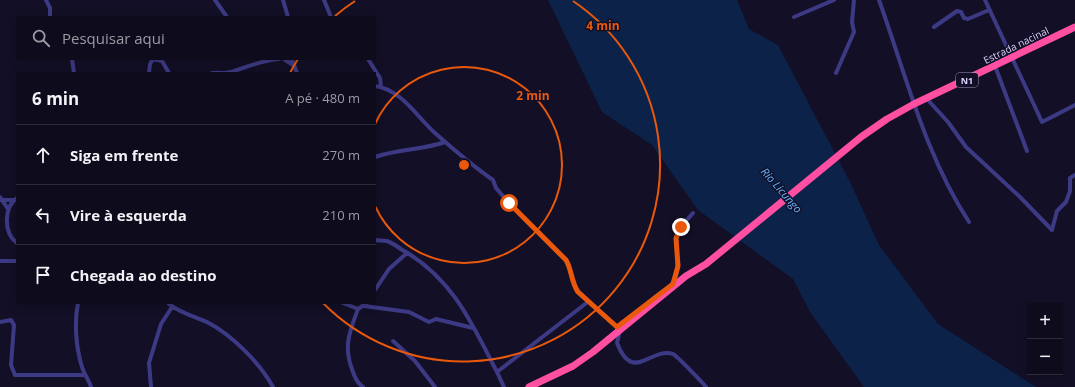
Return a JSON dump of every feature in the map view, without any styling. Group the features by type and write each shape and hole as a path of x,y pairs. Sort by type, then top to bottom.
{"highway":[{"name":"Estrada nacinal","path":"619,328 686,276 706,264 861,137 887,119 914,104 1075,27"},
{"name":"N1","path":"530,387 573,366 619,328"}],"street":[{"path":"46,0 50,8 50,16"},
{"path":"215,0 226,16"},
{"path":"283,0 288,16"},
{"path":"324,0 331,16"},
{"path":"794,17 834,0"},
{"path":"836,74 854,32 852,22 854,0"},
{"path":"879,0 914,104 954,200 969,222"},
{"path":"985,0 1044,127"},
{"path":"934,27 957,11 960,12 964,18 968,19 989,10"},
{"path":"72,60 74,72"},
{"path":"149,72 150,64 152,60"},
{"path":"158,60 162,61 168,72"},
{"path":"231,72 256,65 263,60"},
{"path":"286,60 294,65"},
{"path":"292,60 297,72"},
{"path":"369,60 380,78 381,87"},
{"path":"995,66 1027,150"},
{"path":"376,86 396,94 445,142 493,180 496,188 509,203 538,233 564,256 570,266 575,287 619,328"},
{"path":"927,99 948,122 966,148 1020,196 1052,230 1057,210 1066,202 1070,191 1070,178 1075,175"},
{"path":"1042,122 1075,105"},
{"path":"376,157 385,153 434,146 445,142"},
{"path":"1,199 16,199"},
{"path":"1,199 8,209 10,234 16,242"},
{"path":"8,209 16,199"},
{"path":"693,213 681,227 676,238 678,266 673,284 619,328 617,343 623,355 631,362 636,363 662,353 673,354 706,387"},
{"path":"376,240 387,241 407,253 425,265 448,287 473,328 504,387"},
{"path":"376,288 389,269 407,253"},
{"path":"0,261 16,261"},
{"path":"497,372 589,301"},
{"path":"78,304 78,343 82,367 91,387"},
{"path":"169,304 206,322 223,333 256,362 273,387"},
{"path":"345,304 358,310"},
{"path":"363,387 357,383 348,361 346,348 351,328 358,310 366,304 409,312 429,322 436,319 473,328"},
{"path":"151,387 149,363 161,324 172,306"},
{"path":"0,322 11,320 14,325 11,365 15,375 85,375"},
{"path":"393,341 415,361 435,387"}],"water":[{"name":"Rio Licungo","path":"548,0 737,0 749,29 778,45 850,182 879,245 938,324 1036,387 864,387 810,312 793,279 698,210 652,145 602,112"}],"route":[{"path":"509,203 538,233 555,247 566,260 570,266 575,287 578,292 617,327 673,284 678,266 676,238 681,227"}]}
